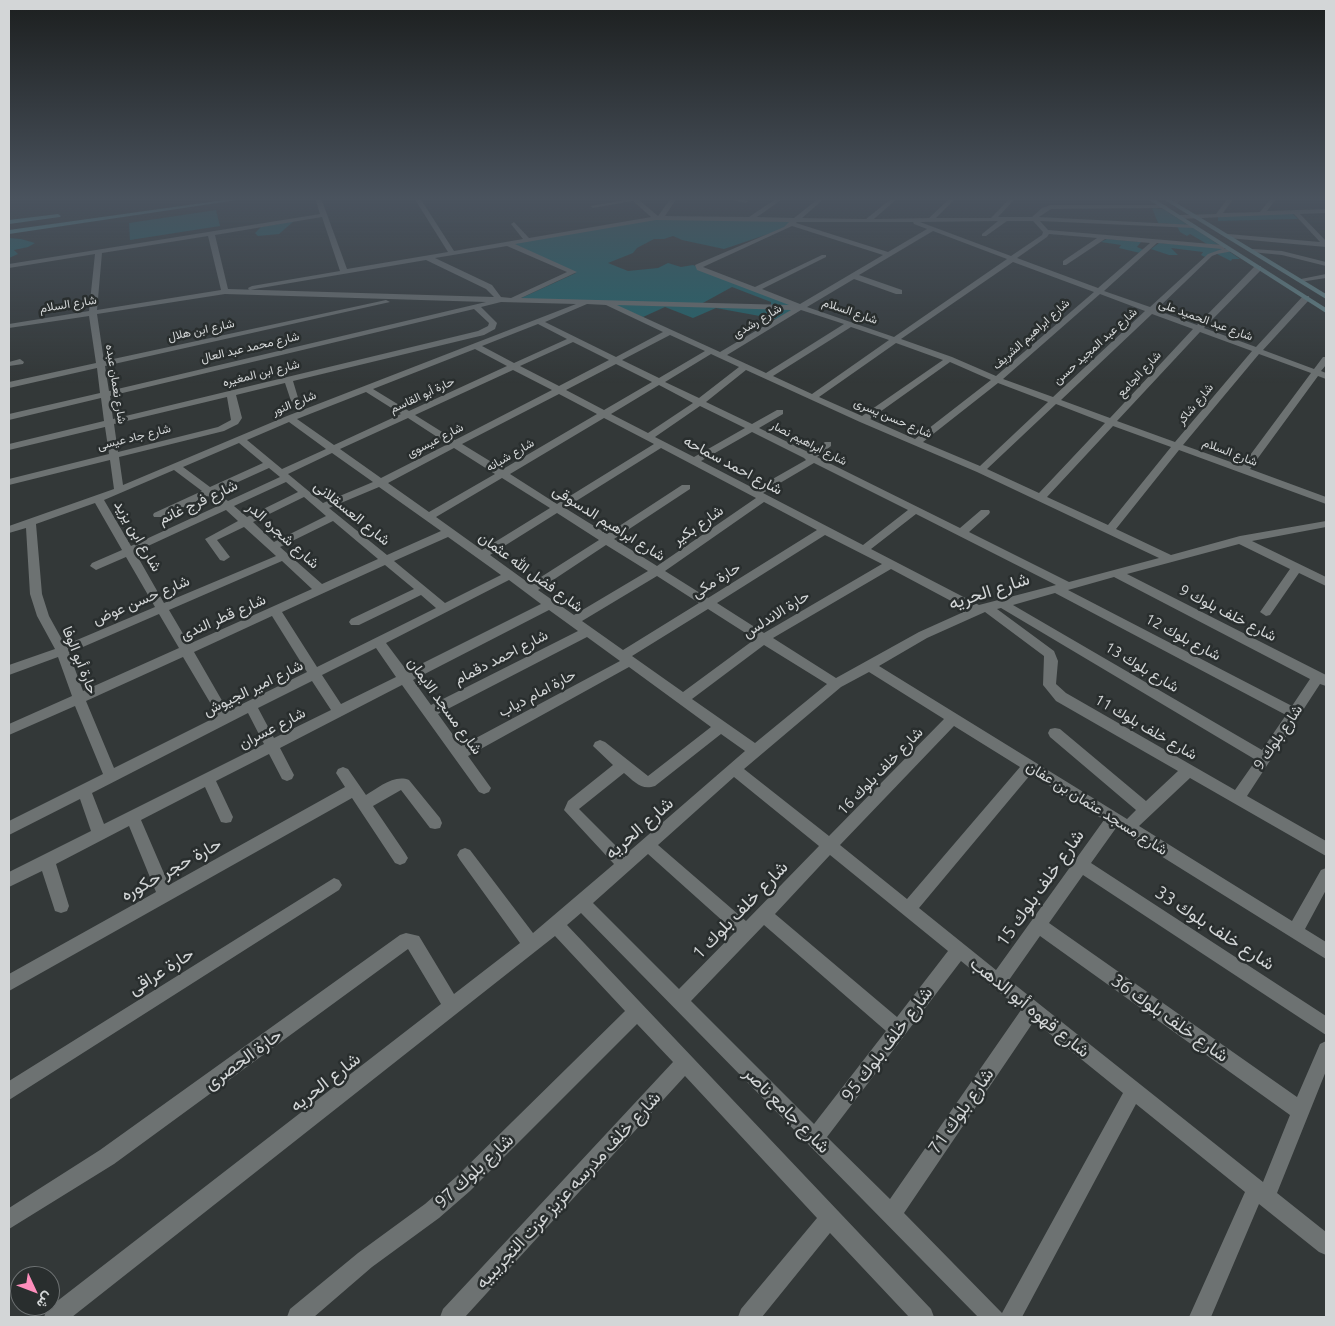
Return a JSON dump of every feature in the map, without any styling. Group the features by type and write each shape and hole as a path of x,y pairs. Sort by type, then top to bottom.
{"main road":[{"path":"1245,260 1326,310"},
{"path":"1268,260 1326,297"}],"street":[{"path":"9,266 48,260"},
{"name":"شارع نعمان عبده","path":"97,260 93,313 120,490"},
{"path":"217,260 225,292 417,260"},
{"path":"340,260 344,272"},
{"path":"432,260 489,288 497,295 498,301"},
{"path":"510,300 573,272 545,260"},
{"path":"711,260 699,265 700,268 801,308"},
{"path":"757,289 816,260"},
{"name":"شارع رشدى","path":"722,355 881,260"},
{"path":"813,396 1012,260"},
{"name":"شارع عبد الحميد على","path":"1015,260 1322,374"},
{"path":"1066,263 1070,260"},
{"name":"شارع ابراهيم الشريف","path":"918,441 963,409 998,380 1134,260"},
{"name":"شارع عبد المجيد حسن","path":"981,470 1205,260"},
{"path":"1310,260 1326,264"},
{"name":"شارع الجامع","path":"1040,498 1198,329 1258,268"},
{"path":"854,276 899,292"},
{"path":"1300,280 1326,276"},
{"name":"شارع السلام","path":"9,326 225,292 801,308 949,359 998,380 1325,498"},
{"name":"شارع ابن هلال","path":"9,386 101,364 376,305 398,298"},
{"name":"شارع شاكر","path":"1109,531 1256,350 1306,298"},
{"name":"شارع محمد عبد العال","path":"9,417 498,301"},
{"name":"شارع النور","path":"9,530 98,499 290,418 590,302"},
{"name":"شارع حسن يسرى","path":"604,302 863,420 918,441 1171,559"},
{"name":"شارع ابن المغيره","path":"9,447 487,330 493,324 476,307"},
{"name":"شارع ابراهيم نصار","path":"539,322 961,533 1062,588"},
{"path":"766,376 850,324"},
{"name":"شارع عيسوى","path":"322,508 380,483 670,332"},
{"name":"حارة أبو القاسم","path":"283,476 333,449 573,339"},
{"name":"شارع احمد سماحه","path":"475,346 758,496 982,609"},
{"name":"شارع شبانه","path":"429,517 711,351"},
{"path":"1244,470 1322,374 1326,358"},
{"path":"863,420 949,359"},
{"path":"9,364 20,362"},
{"path":"648,437 700,402 746,366"},
{"path":"288,379 295,401"},
{"name":"شارع ابراهيم الدسوقى","path":"366,388 836,684"},
{"name":"شارع جاد عيسى","path":"9,482 228,426 237,418 231,393"},
{"path":"694,461 780,412"},
{"name":"شارع فضل الله عثمان","path":"290,418 755,751"},
{"name":"شارع العسقلانى","path":"240,439 445,609"},
{"path":"482,556 661,444"},
{"name":"شارع بكير","path":"573,620 657,572 758,496 811,459 828,444"},
{"path":"158,515 269,464"},
{"name":"شارع شجره الدر","path":"175,466 246,521 321,590"},
{"name":"شارع فرج غانم","path":"96,566 227,505 283,476"},
{"path":"530,590 686,487"},
{"path":"224,557 210,539 305,494"},
{"name":"شارع ابن يزيد","path":"98,499 226,719"},
{"path":"863,550 915,510"},
{"path":"961,533 985,512"},
{"path":"274,546 333,517"},
{"name":"حارة أبو الوفا","path":"31,523 36,594 43,616 62,651 79,699 111,777"},
{"name":"شارع الحريه","path":"55,1317 556,925 734,769 836,684 923,635 982,609 1240,540 1326,524"},
{"name":"حارة مكى","path":"626,658 708,603 825,530"},
{"name":"شارع قطر الندى","path":"9,730 449,532"},
{"path":"1240,540 1326,582"},
{"name":"شارع حسن عوض","path":"9,670 62,651 285,556"},
{"name":"حارة الاندلس","path":"683,699 764,638 890,564"},
{"path":"1266,612 1297,567"},
{"name":"شارع خلف بلوك 9","path":"1115,573 1322,679"},
{"name":"شارع امير الجيوش","path":"9,828 315,676 510,576"},
{"name":"شارع بلوك 12","path":"1062,588 1294,713"},
{"path":"355,622 422,590"},
{"name":"شارع عسران","path":"9,880 550,604"},
{"name":"شارع بلوك 13","path":"1003,604 1264,758"},
{"name":"شارع خلف بلوك 11","path":"982,609 1050,654 1052,660 1048,682 1051,689 1061,697 1326,849"},
{"path":"275,611 339,712"},
{"name":"شارع احمد دقمام","path":"429,712 588,631"},
{"name":"شارع مسجد الايمان","path":"379,643 484,788"},
{"name":"حارة امام دياب","path":"459,754 626,658"},
{"name":"شارع مسجد عثمان بن عفان","path":"868,665 1326,951"},
{"name":"شارع بلوك 9","path":"1238,798 1294,713 1322,679"},
{"path":"251,707 287,775"},
{"name":"شارع خلف بلوك 16","path":"831,846 953,718"},
{"path":"600,746 644,782 650,782 722,726"},
{"path":"1055,733 1146,810"},
{"path":"908,908 1029,766"},
{"path":"625,767 620,768 573,805 571,809 625,865"},
{"name":"شارع قهوه أبو الدهب","path":"734,769 1326,1245"},
{"path":"1128,828 1189,770"},
{"path":"343,773 400,858"},
{"path":"208,778 226,817"},
{"path":"364,804 396,784 404,784 435,823"},
{"name":"حارة حجر حكوره","path":"9,983 354,789"},
{"path":"84,790 100,834"},
{"path":"134,817 164,895"},
{"name":"شارع خلف بلوك 15","path":"998,981 1114,818"},
{"path":"648,845 747,932"},
{"name":"شارع خلف بلوك 1","path":"679,1002 831,846"},
{"path":"464,855 531,944"},
{"path":"47,861 62,906"},
{"name":"شارع خلف بلوك 33","path":"1081,865 1326,1026"},
{"path":"1295,931 1326,876"},
{"name":"حارة عراقى","path":"9,1091 334,885"},
{"name":"شارع جامع ناصر","path":"582,903 993,1317"},
{"path":"764,915 898,1030"},
{"path":"556,925 923,1317"},
{"name":"شارع خلف بلوك 36","path":"1038,925 1302,1111"},
{"name":"حارة الحصرى","path":"9,1219 107,1157 406,941 413,942 452,1006"},
{"name":"شارع خلف بلوك 95","path":"815,1138 959,950"},
{"name":"شارع بلوك 71","path":"890,1214 1032,1009"},
{"name":"شارع بلوك 97","path":"298,1317 365,1260 432,1210 463,1184 638,1011"},
{"path":"1200,1317 1302,1111 1326,1050"},
{"name":"شارع خلف مدرسه عزيز عزت التجريبيه","path":"451,1317 685,1062"},
{"path":"1011,1317 1134,1090"},
{"path":"749,1317 830,1217"}],"shaded area":[{"path":"548,260 616,260 608,263 628,271 658,268 668,263 681,267 693,265 797,305 771,306 771,302 732,287 701,304 519,299 576,273"},
{"path":"611,304 794,309 776,319 716,308 693,318 665,307 643,317"}]}
